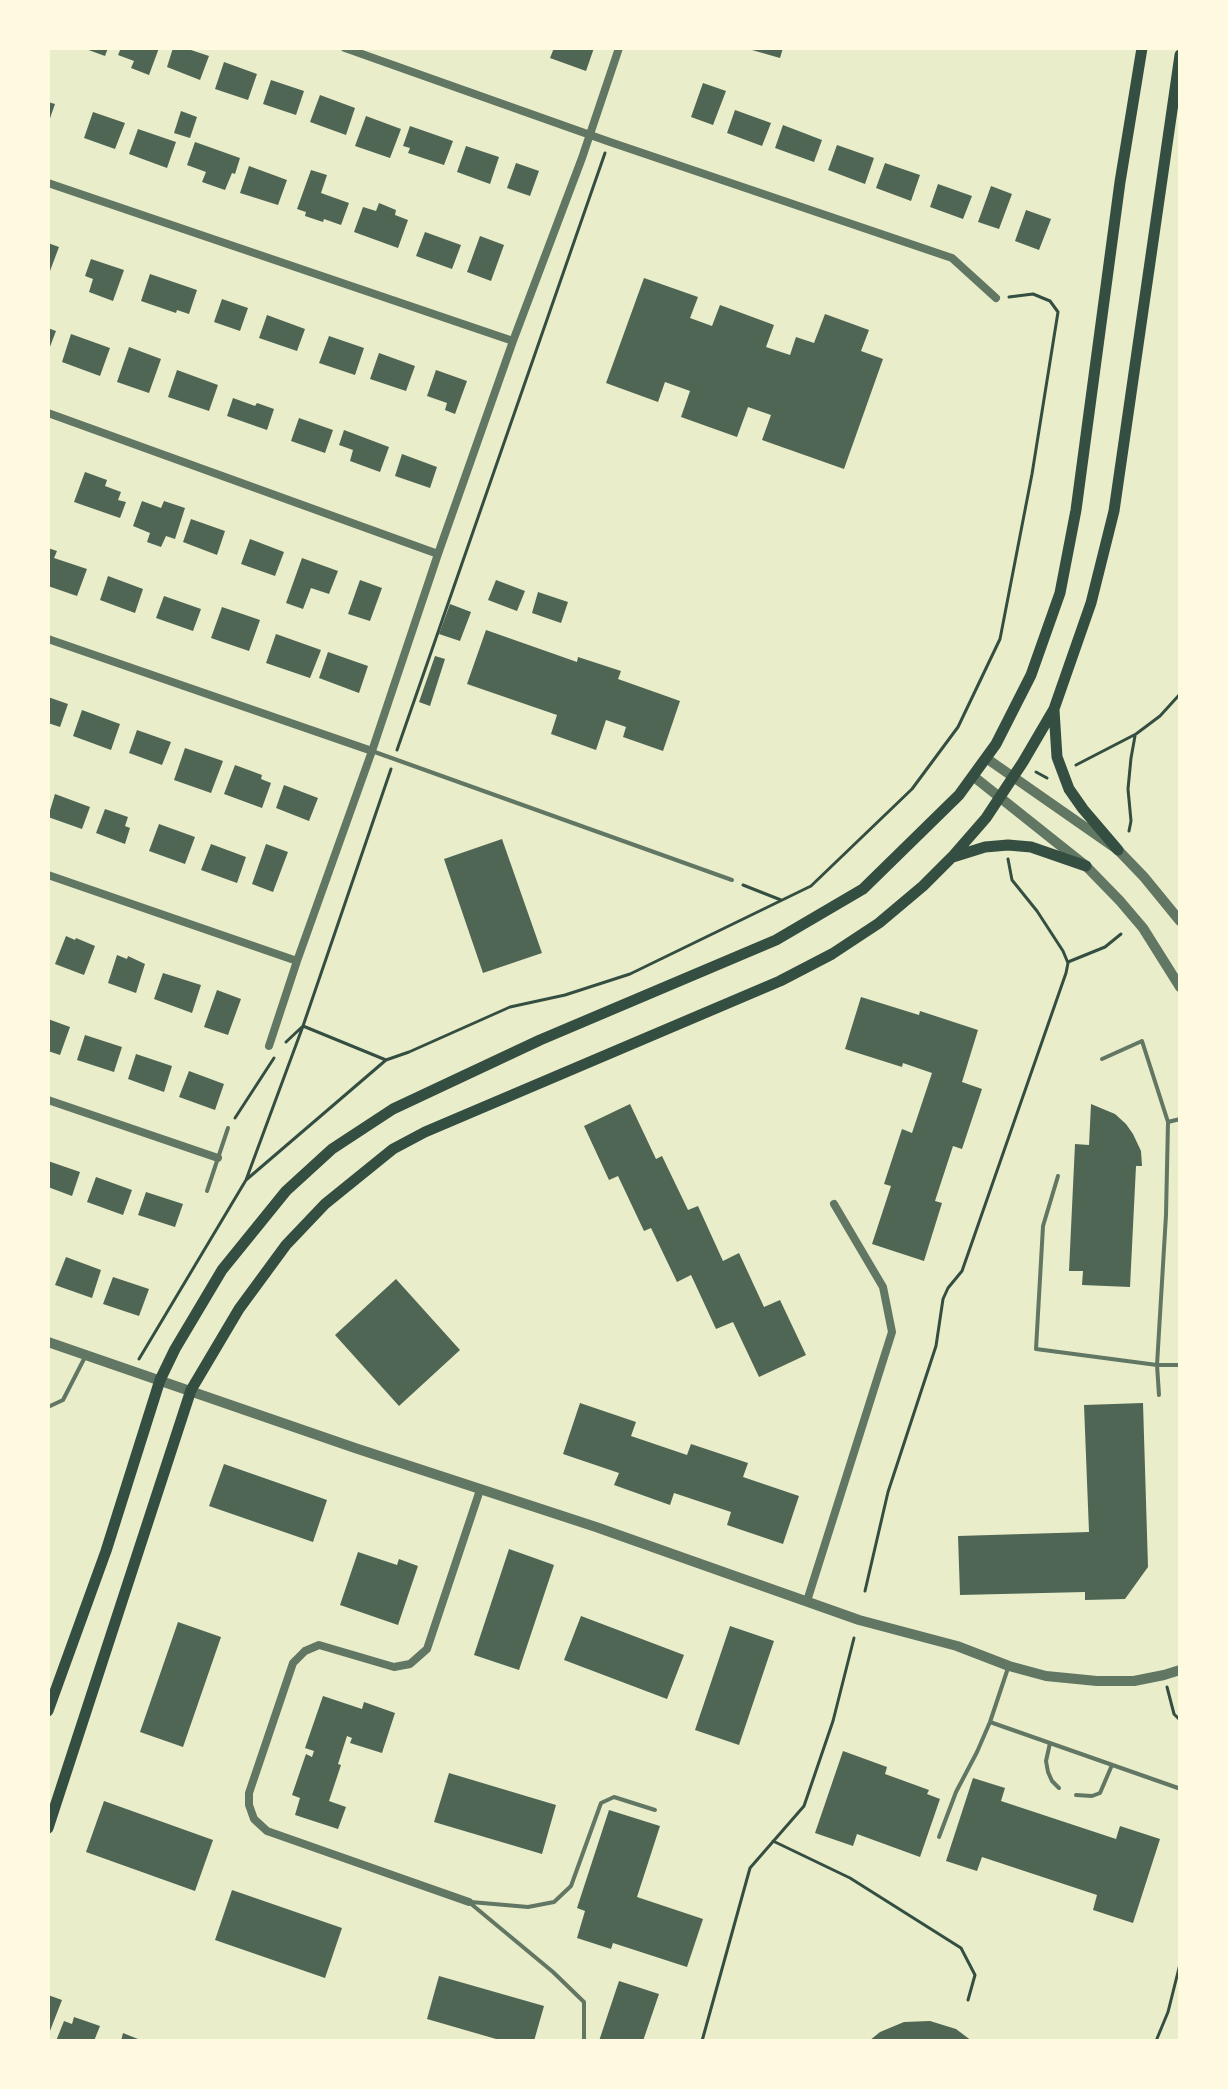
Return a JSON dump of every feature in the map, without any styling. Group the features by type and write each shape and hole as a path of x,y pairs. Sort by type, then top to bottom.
{"main road":[{"path":"48,1711 51,1694 106,1551 160,1380 222,1270 286,1191 332,1149 393,1109 513,1052 776,940 863,889 923,832 986,758 1011,719 1031,675 1060,593 1076,510 1120,182 1142,48"},
{"path":"48,1828 191,1390 239,1309 286,1245 325,1204 393,1149 425,1132 780,981 832,954 879,923 952,857 986,818 1013,777 1054,709 1091,603 1114,511 1180,55"},
{"path":"1054,709 1057,757 1069,789 1118,850"},
{"path":"952,857 985,847 1008,845 1031,847 1086,866"}],"street":[{"path":"345,48 952,258 996,298"},
{"path":"269,1046 438,554 619,48"},
{"path":"48,183 513,341"},
{"path":"48,413 438,554"},
{"path":"48,639 372,751"},
{"path":"986,758 1118,850 1180,921"},
{"path":"973,776 1086,866 1143,928 1180,987"},
{"path":"48,875 297,961"},
{"path":"48,1100 218,1158"},
{"path":"807,1601 892,1332 883,1287 834,1204"},
{"path":"48,1342 596,1527 859,1620 957,1646 1009,1666 1046,1676 1097,1681 1134,1681 1180,1670"},
{"path":"469,1902 267,1831 254,1819 249,1793 293,1663 305,1651 319,1645 394,1667 410,1664 427,1649 480,1490"}],"lane":[{"path":"372,751 732,880"},
{"path":"1102,1059 1142,1041 1168,1122 1157,1365 1159,1395"},
{"path":"1168,1122 1180,1119"},
{"path":"207,1191 228,1128"},
{"path":"1058,1176 1043,1226 1036,1349 1157,1365 1180,1365"},
{"path":"48,1407 63,1400 86,1355"},
{"path":"939,1837 956,1792 990,1722 1009,1666"},
{"path":"990,1722 1178,1788"},
{"path":"1050,1743 1046,1761 1048,1772 1059,1788"},
{"path":"1076,1795 1100,1793 1112,1765"},
{"path":"469,1902 528,1907 554,1902 571,1886 601,1803 614,1797 655,1810"},
{"path":"469,1902 584,2002 584,2041"}],"path":[{"path":"246,1180 386,1060 510,1007 565,995 630,974 811,886 912,789 958,727 1000,639 1032,474 1058,312 1050,301 1033,294 996,298"},
{"path":"1069,768 1136,734 1160,716 1180,694"},
{"path":"1129,831 1128,789 1136,734"},
{"path":"1036,771 1047,778"},
{"path":"1040,787 1047,778 1055,775"},
{"path":"865,1591 888,1492 936,1346 943,1299 962,1271 1068,963 1037,911 1012,880 1008,855"},
{"path":"732,880 783,900"},
{"path":"1068,963 1105,947 1121,934"},
{"path":"281,1047 303,1026 386,1060"},
{"path":"228,1128 274,1059"},
{"path":"702,2041 750,1868 804,1806 833,1721 854,1638"},
{"path":"1164,1675 1174,1714 1180,1720"},
{"path":"773,1841 850,1878 961,1948 975,1975 968,2000"},
{"path":"1156,2041 1168,2012 1180,1964"}],"building":[{"path":"83,48 108,48 105,56"},
{"path":"121,48 159,48 149,75 131,68 134,61 118,55"},
{"path":"173,48 185,48 209,56 200,80 167,67"},
{"path":"554,48 594,48 586,71 550,58"},
{"path":"745,48 783,48 780,58"},
{"path":"224,62 257,74 248,100 215,89"},
{"path":"271,80 304,91 296,115 263,104"},
{"path":"703,83 726,91 713,125 691,117"},
{"path":"320,95 355,108 346,135 310,122"},
{"path":"48,102 55,104 48,124"},
{"path":"735,110 771,123 762,146 727,133"},
{"path":"181,111 197,117 190,138 174,133"},
{"path":"93,112 125,123 115,149 84,138"},
{"path":"366,116 401,129 390,158 355,146"},
{"path":"783,125 822,140 814,162 775,148"},
{"path":"410,126 453,141 444,165 408,153 410,148 403,146"},
{"path":"138,129 176,142 167,168 129,154"},
{"path":"195,142 240,158 225,190 202,182 206,172 187,165"},
{"path":"837,145 874,158 865,184 828,170"},
{"path":"466,146 499,157 490,184 457,172"},
{"path":"516,163 539,171 530,196 507,188"},
{"path":"885,163 920,175 911,201 876,188"},
{"path":"249,166 287,180 278,205 240,193"},
{"path":"311,170 327,175 321,193 349,203 341,225 305,216 306,212 297,209"},
{"path":"938,184 972,196 963,219 930,207"},
{"path":"991,186 1012,194 999,229 978,222"},
{"path":"379,203 396,210 395,215 408,220 398,248 354,232 363,207 376,211"},
{"path":"1026,210 1051,219 1039,250 1015,241"},
{"path":"425,232 461,245 452,269 416,256"},
{"path":"480,236 504,245 491,281 467,272"},
{"path":"48,243 59,247 50,271 48,271"},
{"path":"91,259 124,270 113,301 89,292 93,279 85,276"},
{"path":"150,274 197,290 189,314 177,310 176,313 141,301"},
{"path":"644,278 698,297 690,318 712,326 720,305 774,325 766,347 790,355 796,337 814,343 825,314 869,330 861,351 883,359 844,469 762,440 771,415 748,407 737,437 681,417 690,391 665,382 658,402 606,383"},
{"path":"222,299 248,308 240,331 214,322"},
{"path":"267,315 305,329 297,351 259,338"},
{"path":"48,328 56,331 48,352"},
{"path":"71,334 110,348 100,376 62,362"},
{"path":"329,336 364,348 355,375 319,363"},
{"path":"129,347 161,359 149,393 117,382"},
{"path":"379,353 415,366 406,391 370,379"},
{"path":"177,370 218,385 209,411 168,397"},
{"path":"436,370 467,381 455,414 445,410 447,403 427,396"},
{"path":"233,398 274,409 267,430 227,416"},
{"path":"299,418 333,430 325,453 291,441"},
{"path":"344,430 389,447 380,472 350,461 353,450 339,445"},
{"path":"402,454 437,467 430,488 395,476"},
{"path":"85,472 107,480 105,486 121,492 118,500 126,502 120,518 74,502"},
{"path":"142,501 161,508 164,501 185,508 175,539 166,536 161,547 147,542 150,533 133,526"},
{"path":"191,519 225,531 217,555 183,542"},
{"path":"250,539 284,552 275,576 241,564"},
{"path":"48,548 57,551 54,558 87,569 77,596 48,586"},
{"path":"302,558 338,571 329,594 311,588 303,609 286,603"},
{"path":"108,576 143,589 135,613 100,600"},
{"path":"360,580 382,588 370,621 348,614"},
{"path":"496,580 525,591 517,611 488,600"},
{"path":"538,592 568,602 561,623 532,613"},
{"path":"164,596 201,609 193,631 156,618"},
{"path":"450,604 471,612 460,641 439,634"},
{"path":"222,607 260,620 249,651 211,638"},
{"path":"486,630 577,662 578,657 621,671 618,679 680,701 663,751 623,737 626,727 606,720 596,750 551,734 557,715 467,684"},
{"path":"276,634 321,650 310,678 266,663"},
{"path":"328,652 368,666 359,693 319,678"},
{"path":"435,656 445,659 430,706 419,702"},
{"path":"48,697 68,704 60,727 48,723"},
{"path":"82,710 120,724 111,750 73,736"},
{"path":"137,730 171,742 162,765 129,753"},
{"path":"185,748 223,761 211,793 174,780"},
{"path":"235,765 262,775 261,779 271,783 262,808 224,794"},
{"path":"284,785 318,798 309,821 276,808"},
{"path":"55,794 90,807 82,829 48,817"},
{"path":"105,809 128,817 125,826 130,828 125,844 96,833"},
{"path":"159,824 195,837 185,864 149,851"},
{"path":"502,839 542,953 483,973 444,859"},
{"path":"211,844 246,857 237,883 201,870"},
{"path":"266,844 288,852 273,892 252,884"},
{"path":"66,936 95,946 84,975 55,964"},
{"path":"117,955 127,959 128,956 145,964 136,993 108,983"},
{"path":"163,973 201,985 192,1013 154,999"},
{"path":"217,990 241,999 228,1035 204,1027"},
{"path":"861,997 919,1015 920,1011 978,1030 962,1082 982,1089 962,1149 953,1146 935,1201 942,1203 924,1261 872,1244 891,1186 884,1184 902,1129 912,1133 932,1073 845,1049"},
{"path":"48,1019 70,1027 60,1055 48,1051"},
{"path":"85,1035 122,1047 114,1072 77,1060"},
{"path":"136,1054 172,1066 164,1092 128,1079"},
{"path":"189,1071 224,1084 215,1110 179,1097"},
{"path":"630,1104 656,1159 662,1156 688,1210 698,1206 723,1261 739,1253 764,1307 780,1300 806,1355 759,1377 733,1322 716,1329 691,1275 677,1282 651,1228 644,1231 618,1176 609,1180 584,1126"},
{"path":"1091,1104 1115,1114 1126,1124 1141,1151 1142,1166 1136,1166 1130,1287 1082,1285 1083,1271 1069,1271 1075,1144 1089,1145"},
{"path":"48,1161 80,1172 72,1196 48,1187"},
{"path":"96,1177 132,1190 123,1215 87,1202"},
{"path":"146,1192 183,1204 175,1227 138,1215"},
{"path":"66,1257 101,1270 92,1298 55,1285"},
{"path":"113,1277 149,1289 139,1316 103,1304"},
{"path":"396,1279 460,1350 399,1406 335,1335"},
{"path":"580,1403 636,1422 631,1436 687,1455 691,1444 748,1463 743,1477 799,1496 783,1544 727,1525 731,1512 674,1493 670,1505 614,1485 619,1473 563,1454"},
{"path":"1143,1403 1148,1567 1125,1599 1085,1600 1085,1592 960,1595 958,1536 1089,1532 1084,1405"},
{"path":"224,1464 327,1500 313,1542 209,1506"},
{"path":"509,1549 554,1565 519,1670 474,1655"},
{"path":"358,1552 397,1565 399,1559 418,1566 398,1625 340,1605"},
{"path":"581,1616 684,1655 667,1699 564,1660"},
{"path":"178,1622 221,1637 183,1747 140,1732"},
{"path":"730,1626 774,1641 739,1745 695,1730"},
{"path":"323,1696 362,1709 364,1702 395,1713 382,1753 350,1743 352,1738 347,1736 329,1801 346,1807 338,1829 295,1815 300,1798 292,1795 306,1754 312,1757 314,1751 305,1748"},
{"path":"843,1751 887,1767 885,1774 929,1790 927,1794 940,1799 920,1857 857,1834 853,1846 815,1833"},
{"path":"449,1773 556,1805 542,1854 434,1822"},
{"path":"973,1778 1005,1788 1001,1801 1116,1839 1120,1826 1160,1839 1133,1923 1093,1910 1097,1895 982,1857 977,1871 946,1861"},
{"path":"104,1801 213,1840 195,1891 86,1852"},
{"path":"609,1810 660,1826 637,1897 703,1919 687,1967 613,1943 611,1949 577,1938 585,1911 577,1908"},
{"path":"232,1890 342,1928 325,1978 215,1940"},
{"path":"439,1976 544,2006 534,2041 503,2041 427,2019"},
{"path":"619,1981 659,1994 643,2041 599,2041"},
{"path":"48,1995 62,2000 48,2036"},
{"path":"74,2017 100,2026 94,2041 56,2041 64,2021 72,2024"},
{"path":"930,2021 956,2029 972,2041 869,2041 880,2032 904,2022"},
{"path":"123,2033 143,2041 121,2041"}]}
